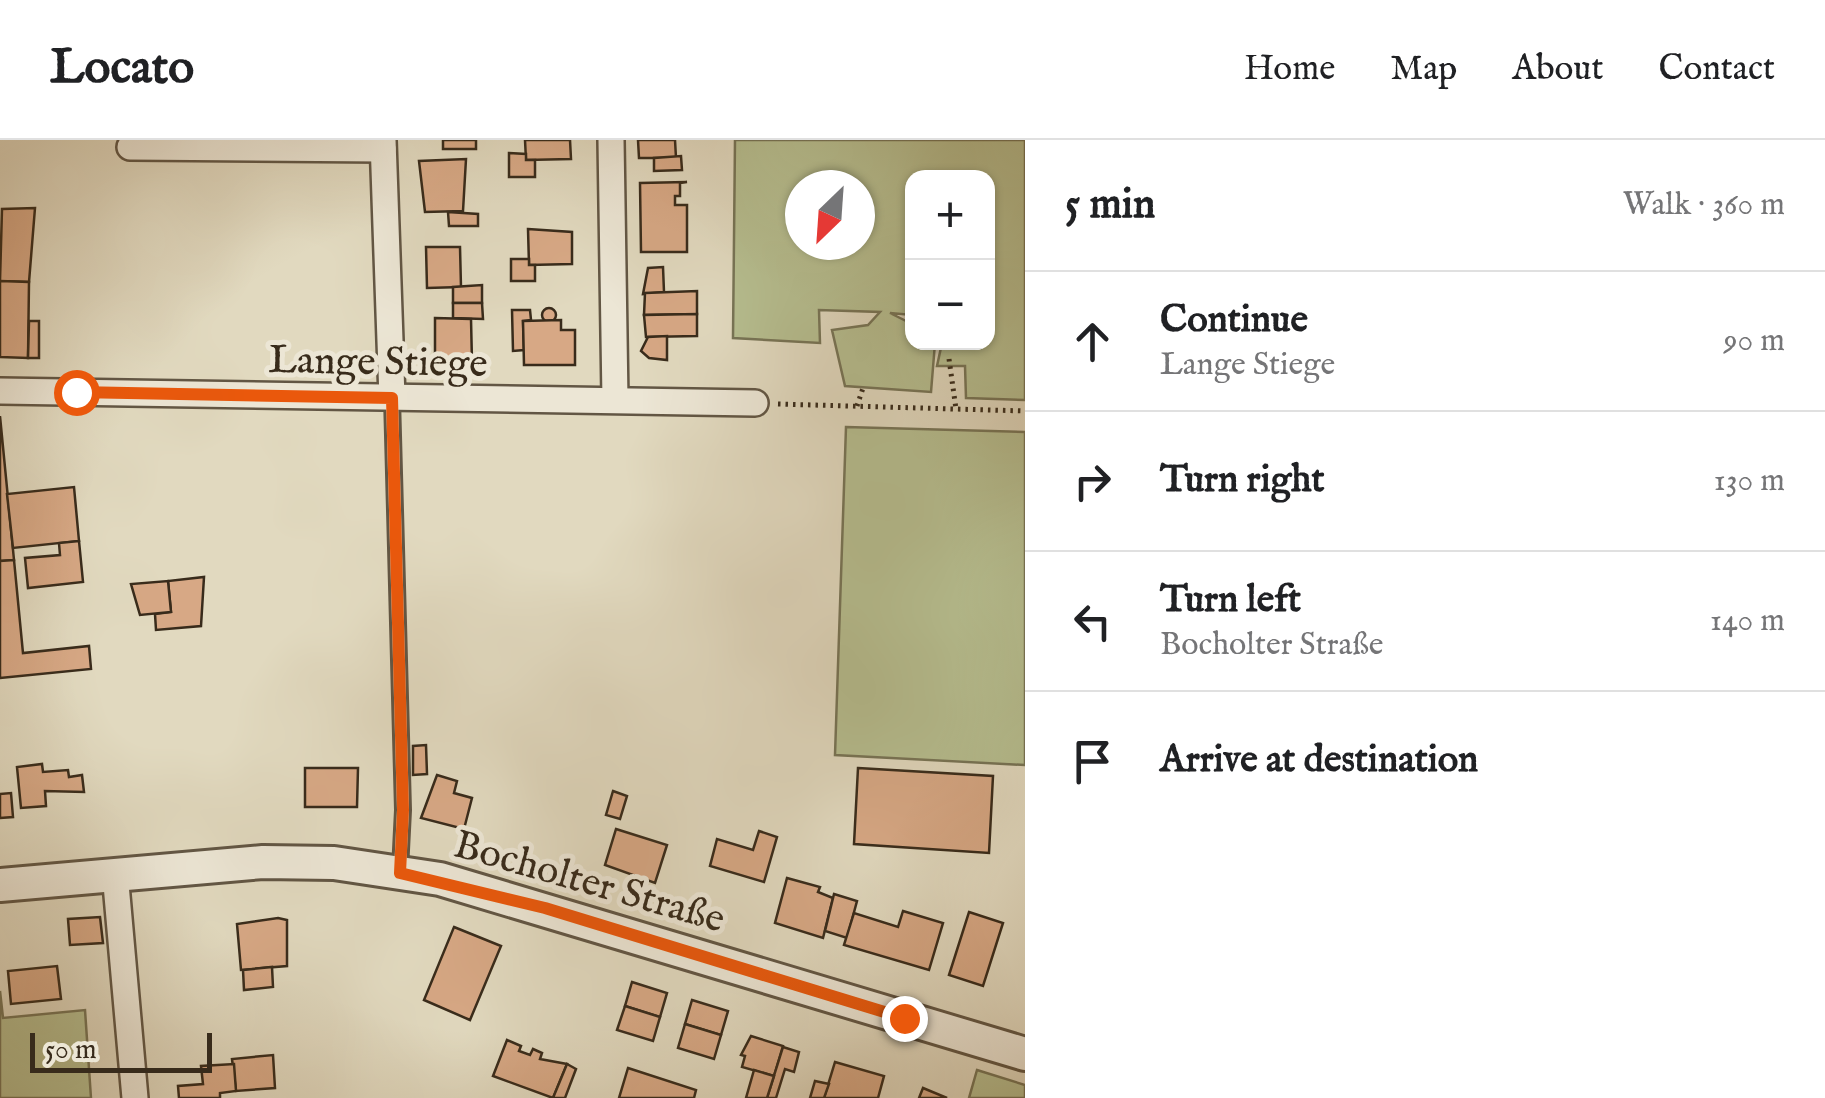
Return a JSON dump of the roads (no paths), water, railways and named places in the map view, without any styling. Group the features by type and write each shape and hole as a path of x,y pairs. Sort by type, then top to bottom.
{"street":[{"path":"611,140 615,400"},
{"path":"130,147 383,145 392,398"},
{"name":"Lange Stiege","path":"0,391 756,403"},
{"name":"Bocholter Straße","path":"0,884 263,862 334,863 400,873 545,908 1025,1054"},
{"path":"114,874 135,1098"}],"lane":[{"path":"392,398 403,810 400,873"}]}
